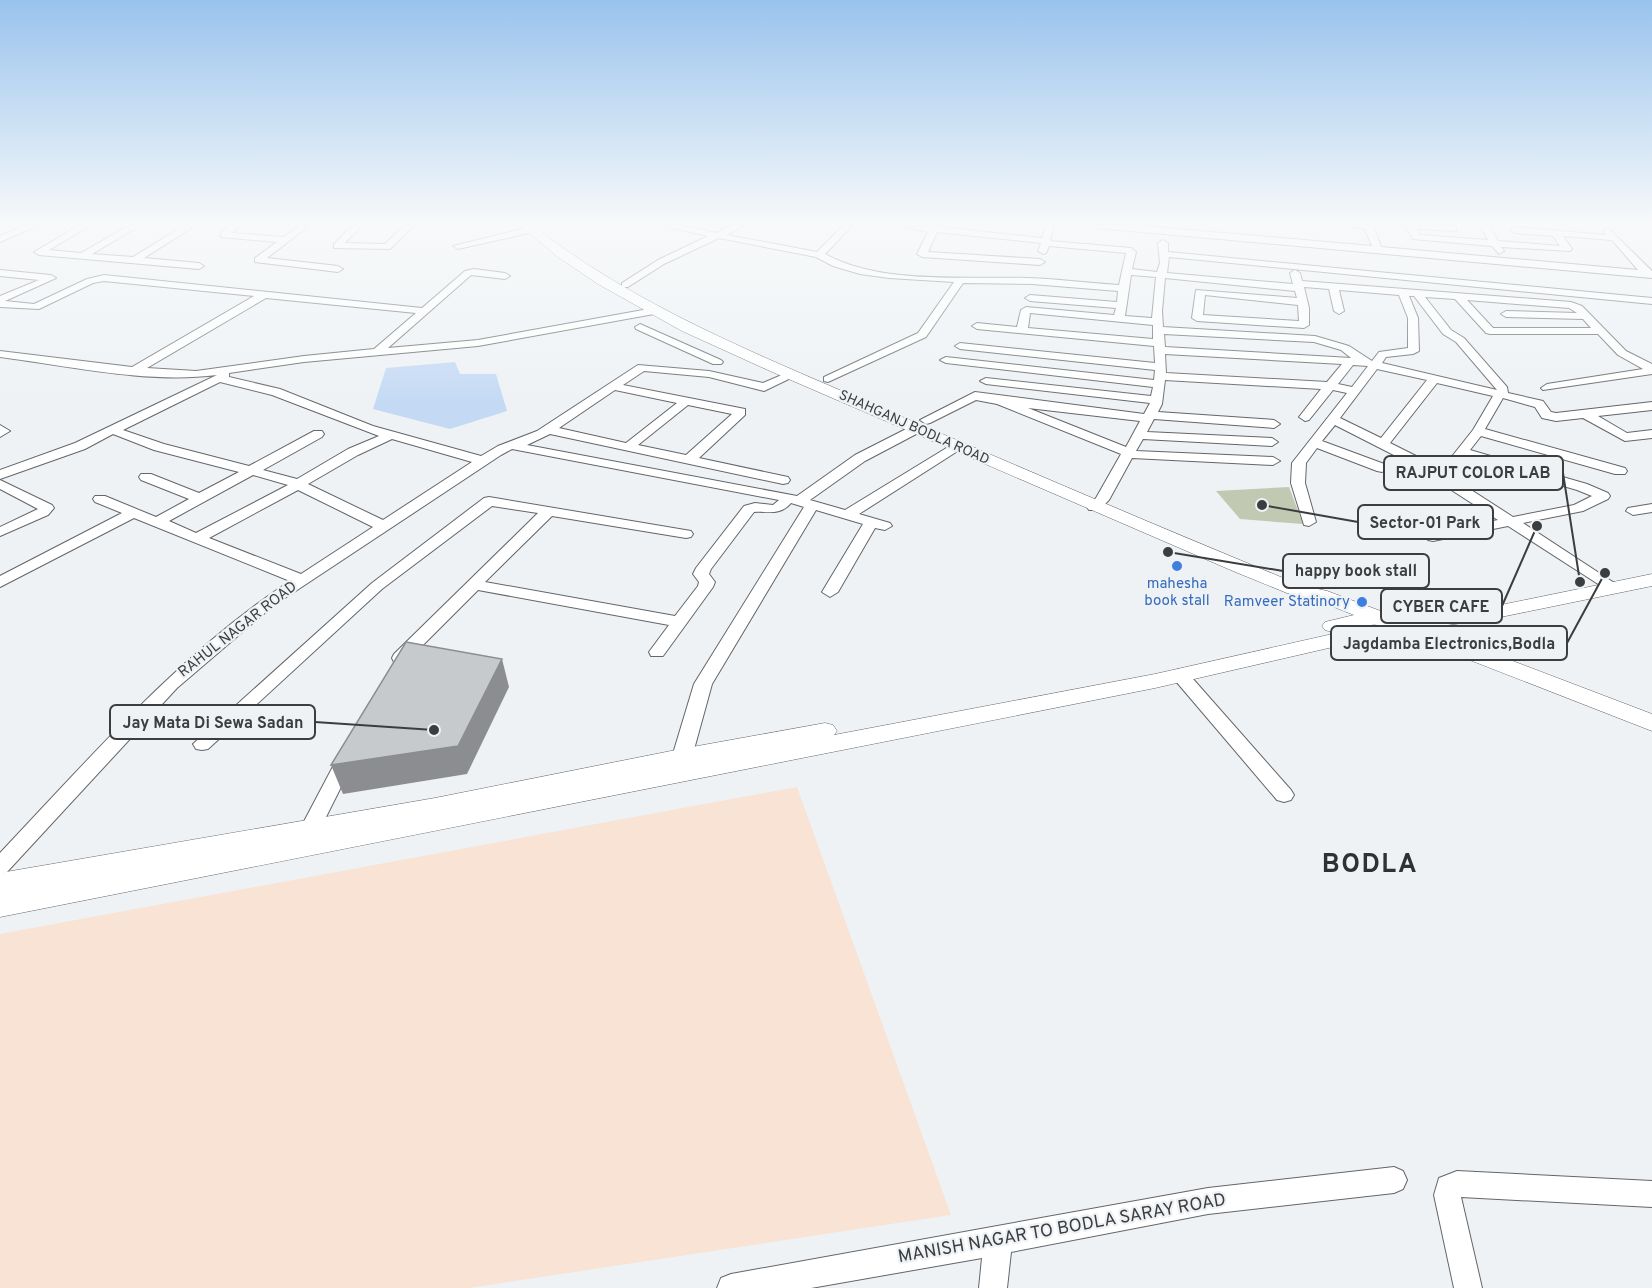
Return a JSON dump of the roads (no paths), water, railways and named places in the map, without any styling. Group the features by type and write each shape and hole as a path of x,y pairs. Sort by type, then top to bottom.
{"main road":[{"name":"SHAHGANJ BODLA ROAD","path":"608,285 654,311 740,352 790,374 878,406 1294,589 1320,595 1652,723"},
{"name":"SHAHGANJ BODLA ROAD","path":"625,285 679,314 828,379 878,406"},
{"name":"SHAHGANJ BODLA ROAD","path":"921,425 958,447 1098,503"},
{"path":"0,884 1180,675 1398,626 1491,614 1652,580"},
{"path":"0,906 680,765 893,718 1146,668 1374,617"}],"street":[{"path":"0,302 34,285"},
{"path":"0,302 35,307 85,285"},
{"path":"167,285 424,311"},
{"path":"376,353 455,285"},
{"path":"828,379 922,335 957,285"},
{"path":"1022,330 1033,285"},
{"path":"1087,285 1124,288 1119,318"},
{"path":"1098,503 1156,400 1160,375 1158,326 1161,285"},
{"path":"1298,285 1302,302 1304,324 1302,326 1197,318 1200,292 1302,302"},
{"path":"1324,285 1567,304 1578,308 1622,353 1652,370"},
{"path":"1396,285 1652,301"},
{"path":"1333,287 1339,311"},
{"path":"0,292 16,293"},
{"path":"1310,522 1298,474 1299,463 1355,391 1370,364 1384,354 1414,350 1413,318 1403,293"},
{"path":"134,371 265,294"},
{"path":"1419,294 1447,332 1460,340 1503,389 1478,431 1444,475"},
{"path":"1459,297 1490,331 1599,331"},
{"path":"1030,298 1121,305"},
{"path":"1026,310 1119,318 1158,326 1315,339 1345,348 1370,364"},
{"path":"0,354 134,371 196,374 304,359 478,343 654,311"},
{"path":"1506,314 1586,316"},
{"path":"977,326 1159,347 1370,364 1539,404 1544,408 1546,415 1552,417 1652,406"},
{"path":"640,327 717,362"},
{"path":"960,346 1160,375"},
{"path":"702,373 717,362 740,352"},
{"path":"946,360 1331,386 1355,391"},
{"path":"1305,417 1350,361"},
{"name":"RAHUL NAGAR ROAD","path":"0,866 171,684 267,603 483,461 511,445 539,437 642,367 702,373 764,387 790,374"},
{"path":"0,475 80,446 239,368"},
{"path":"1547,388 1652,370"},
{"path":"218,378 276,392 369,429 483,461"},
{"path":"1383,444 1435,378"},
{"path":"986,381 1156,400"},
{"path":"612,386 741,412 689,460"},
{"path":"657,652 707,584 702,574 704,568 749,509 776,510 800,501 860,458 972,397 1149,416 1274,424"},
{"path":"628,447 686,401"},
{"path":"1000,401 1137,456 1274,461"},
{"path":"1586,414 1625,437 1652,434"},
{"path":"1332,419 1444,475 1447,482 1614,588"},
{"path":"113,430 159,447 298,484 383,526"},
{"path":"548,430 783,480"},
{"path":"1478,431 1620,471"},
{"path":"157,522 318,434"},
{"path":"197,538 353,452 391,435"},
{"path":"1138,435 1272,442"},
{"path":"1315,443 1382,468"},
{"path":"511,445 800,501 878,524 830,592"},
{"path":"847,515 958,447"},
{"path":"1433,537 1507,520 1578,508 1603,496 1582,487 1463,452"},
{"path":"146,477 201,499"},
{"path":"0,484 46,507 46,510 0,532"},
{"path":"0,502 20,494"},
{"path":"100,499 302,580"},
{"path":"202,744 377,586 489,501 686,534"},
{"path":"680,765 703,684 800,501"},
{"path":"1633,511 1652,508"},
{"path":"389,674 398,660 549,511"},
{"path":"0,582 133,513"},
{"path":"474,585 680,622"},
{"path":"1180,675 1284,795"},
{"path":"310,829 354,744"},
{"name":"MANISH NAGAR TO BODLA SARAY ROAD","path":"731,1288 1208,1201 1394,1180"},
{"path":"1468,1288 1447,1195 1448,1187 1456,1184 1652,1194"},
{"path":"993,1288 998,1241"}],"water":[{"path":"455,362 460,374 496,374 507,411 450,429 373,409 386,368"}],"place":[{"name":"Sector-01 Park","path":"1262,505"},
{"name":"CYBER CAFE","path":"1537,526"},
{"name":"happy book stall","path":"1168,552"},
{"name":"mahesha book stall","path":"1177,566"},
{"name":"Jagdamba Electronics,Bodla","path":"1605,573"},
{"name":"RAJPUT COLOR LAB","path":"1580,582"},
{"name":"Ramveer Statinory","path":"1362,602"},
{"name":"Jay Mata Di Sewa Sadan","path":"434,730"}],"district":[{"name":"BODLA","path":"1370,865"}]}
